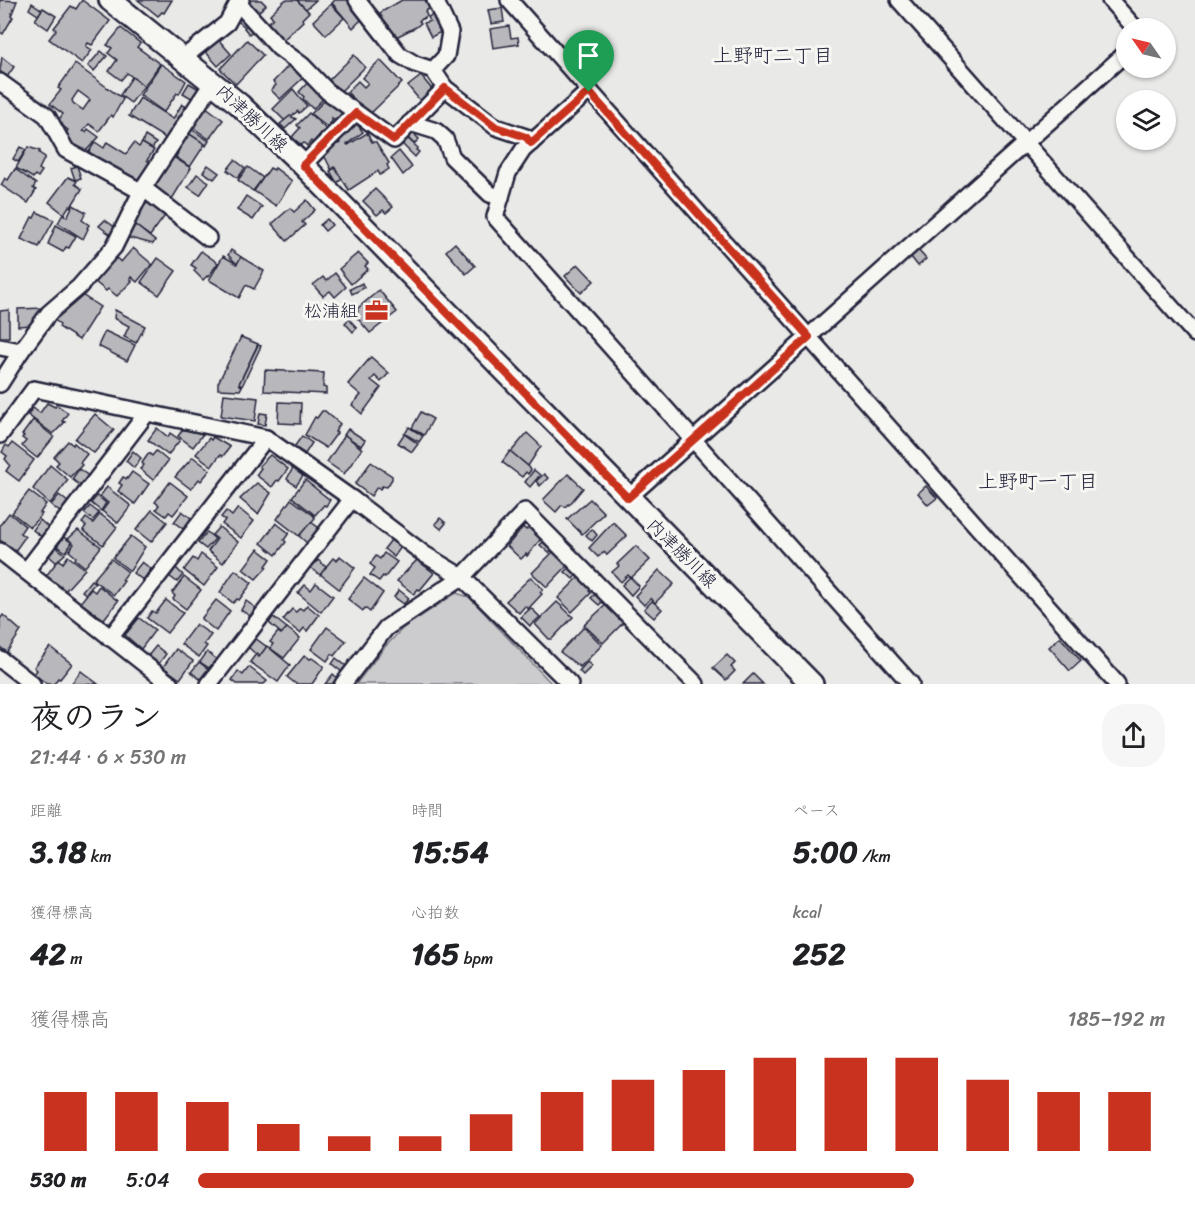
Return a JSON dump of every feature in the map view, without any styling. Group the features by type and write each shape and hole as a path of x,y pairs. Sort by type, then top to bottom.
{"main road":[{"name":"内津勝川線","path":"110,0 213,81 303,165 812,684"}],"street":[{"path":"357,0 400,55 415,64 433,70 445,88 496,127 526,137 531,143"},
{"path":"433,70 446,56 450,32 435,0"},
{"path":"509,0 1117,684"},
{"path":"899,0 1195,334"},
{"path":"1110,0 1126,18"},
{"path":"183,58 227,23 239,1 279,48 302,65 328,92 394,140 445,88"},
{"path":"628,498 1116,62"},
{"path":"0,384 49,313 79,286 114,247 142,190 213,81"},
{"path":"0,82 47,116 66,150 142,190 208,238"},
{"path":"589,92 523,150 508,174 495,217 911,684"},
{"path":"303,165 356,113"},
{"path":"410,123 436,131 445,140 452,157 490,194 501,197"},
{"path":"0,347 21,351"},
{"path":"0,435 34,389 266,438 424,554 462,577 570,684"},
{"path":"26,572 147,412"},
{"path":"110,638 266,438"},
{"path":"209,684 352,499"},
{"path":"343,684 386,628 462,577 525,511 696,684"},
{"path":"0,551 170,684"},
{"path":"0,659 32,684"}],"shaded area":[{"path":"456,593 469,597 552,684 356,684 383,649 403,628"}],"building":[{"path":"0,0 17,1 11,16 13,17 3,34 0,32"},
{"path":"82,0 110,21 92,45 88,43 86,46 92,50 82,63 49,39 56,30 54,28 71,6 76,9"},
{"path":"138,0 172,0 164,13 158,16"},
{"path":"247,0 261,0 266,5 255,15 244,3"},
{"path":"285,0 297,0 309,12 282,41 267,24 273,18 270,14"},
{"path":"297,0 316,0 306,9"},
{"path":"335,0 354,0 360,8 355,11 362,19 353,28 332,3"},
{"path":"402,0 425,0 431,8 425,11 427,16 419,21 421,23 416,27 392,39 378,14"},
{"path":"32,3 42,10 38,15 29,9"},
{"path":"331,4 344,18 326,35 313,21"},
{"path":"43,8 56,16 48,29 35,20"},
{"path":"502,8 504,22 491,24 488,10"},
{"path":"240,13 255,29 249,34 245,27 234,18"},
{"path":"434,14 443,31 431,37 424,23 430,21 428,17"},
{"path":"509,26 511,38 518,37 519,44 493,48 490,29"},
{"path":"121,28 140,43 137,47 160,64 144,86 127,73 121,80 109,71 117,60 108,53 112,48 107,45"},
{"path":"217,38 231,54 218,66 204,50"},
{"path":"247,40 263,55 236,84 220,69"},
{"path":"101,51 107,56 94,71 88,66"},
{"path":"354,55 365,67 338,94 327,82"},
{"path":"2,57 14,67 7,77 0,71"},
{"path":"380,60 402,83 369,115 347,92 358,81 364,87 368,83 362,78"},
{"path":"291,63 304,77 280,99 271,90 276,85 273,82"},
{"path":"75,64 123,99 113,117 111,115 99,131 89,124 83,131 86,132 88,129 99,137 84,153 63,138 68,130 57,122 63,114 50,104 61,90 58,88","holes":["78,91 90,100 83,110 72,100"]},
{"path":"161,64 186,81 179,94 177,93 164,112 140,95"},
{"path":"421,76 435,93 422,103 408,86"},
{"path":"132,77 144,86 131,103 120,95"},
{"path":"309,81 325,97 313,109 299,92"},
{"path":"189,83 199,89 193,99 183,93"},
{"path":"293,89 307,106 285,121 273,109"},
{"path":"140,98 173,119 182,104 188,109 168,140 129,116"},
{"path":"327,98 344,115 337,123 332,118 327,127 311,114"},
{"path":"205,106 223,120 209,139 191,126"},
{"path":"309,113 329,132 325,136 321,133 313,143 311,141 307,146 304,143 301,145 292,137 300,128 297,125"},
{"path":"290,116 296,119 285,129 280,124"},
{"path":"357,124 363,132 347,144 367,133 372,142 376,142 389,163 387,165 389,169 380,175 378,171 349,190 334,167 331,169 323,153 336,142 340,143 337,138"},
{"path":"188,127 209,141 206,146 185,132"},
{"path":"412,132 419,139 414,144 407,137"},
{"path":"188,133 205,144 190,167 176,157 178,153 176,152"},
{"path":"145,136 156,143 152,149 142,143"},
{"path":"406,137 418,148 416,150 419,152 415,157 401,143"},
{"path":"95,142 104,148 107,142 126,154 134,143 139,147 142,143 154,150 147,160 152,164 138,183 87,155"},
{"path":"20,147 26,150 18,162 13,159"},
{"path":"28,147 40,151 39,153 45,157 38,177 35,175 33,178 16,168"},
{"path":"399,151 412,167 403,175 391,158"},
{"path":"172,156 191,168 172,199 153,186"},
{"path":"235,160 245,168 238,178 227,170"},
{"path":"208,165 219,173 214,179 203,172"},
{"path":"77,166 81,178 75,180 71,168"},
{"path":"248,167 263,178 253,191 238,180"},
{"path":"270,168 274,170 275,168 292,181 276,206 254,191"},
{"path":"335,168 342,179 337,183 330,171"},
{"path":"15,169 36,184 33,188 36,190 28,203 1,185 5,178 8,180"},
{"path":"197,174 209,182 200,195 188,187"},
{"path":"68,177 77,181 75,184 82,189 64,214 49,202"},
{"path":"375,189 393,207 386,213 383,210 377,215 363,201"},
{"path":"246,196 262,207 253,220 237,210"},
{"path":"149,200 167,213 150,236 132,223"},
{"path":"307,200 315,210 302,222 305,225 287,241 272,224 290,208 294,212"},
{"path":"73,205 86,212 82,220 89,225 83,239 58,223 63,214 67,217"},
{"path":"37,212 54,220 39,247 21,239"},
{"path":"327,219 332,225 325,231 320,225"},
{"path":"105,220 116,228 111,235 99,226"},
{"path":"56,225 76,236 69,248 66,247 63,252 48,244"},
{"path":"135,225 155,241 153,244 126,237"},
{"path":"455,243 475,266 466,274 446,251"},
{"path":"133,248 152,264 137,282 131,277 132,281 117,296 108,289 106,291 94,281 115,257 121,262"},
{"path":"231,250 241,257 237,264 228,255"},
{"path":"918,250 926,259 918,266 911,257"},
{"path":"201,251 218,263 203,280 194,271 196,268 191,265"},
{"path":"358,253 368,263 365,266 368,269 351,284 339,269"},
{"path":"223,256 237,264 241,257 264,271 254,289 246,285 239,298 209,280"},
{"path":"158,258 176,271 159,295 141,282"},
{"path":"578,264 594,281 581,293 565,276"},
{"path":"335,273 346,287 335,297 330,291 323,296 313,285 323,277 326,281"},
{"path":"362,283 364,288 352,294 350,289"},
{"name":"松浦組","path":"379,290 397,312 370,333 354,314"},
{"path":"79,293 100,307 79,340 59,327 60,324 53,319"},
{"path":"44,308 32,325 18,326 18,309"},
{"path":"9,310 9,337 0,337 0,311"},
{"path":"115,310 145,326 136,343 124,337 129,326 114,318"},
{"path":"349,319 357,328 353,332 345,323"},
{"path":"105,331 135,345 127,361 98,346"},
{"path":"241,337 258,344 239,384 242,386 240,390 218,389 218,383"},
{"path":"258,345 261,346 242,386 239,384"},
{"path":"371,357 389,373 381,382 375,376 371,380 381,388 362,414 352,405 361,395 348,384"},
{"path":"265,370 324,373 323,387 326,388 326,394 264,391"},
{"path":"224,394 258,398 255,421 221,416"},
{"path":"279,402 301,403 300,424 278,423"},
{"path":"47,403 55,407 57,405 68,413 62,421 65,422 53,434 28,415 33,408 40,413"},
{"path":"322,411 340,424 335,432 337,433 326,448 305,435 315,417 317,418"},
{"path":"421,412 433,419 424,435 412,428"},
{"path":"260,413 267,414 265,425 258,424"},
{"path":"95,414 114,430 94,453 75,439"},
{"path":"33,420 54,437 37,458 22,446 26,441 22,435"},
{"path":"409,427 423,436 419,442 405,434"},
{"path":"157,428 168,437 170,433 180,440 168,455 148,440"},
{"path":"183,429 203,434 193,447 178,436"},
{"path":"348,429 365,440 361,446 344,435"},
{"path":"527,433 541,446 528,466 511,452"},
{"path":"404,434 418,444 412,452 398,443"},
{"path":"345,435 362,449 344,474 327,462"},
{"path":"302,436 312,443 305,454 294,447"},
{"path":"213,437 230,447 212,466 196,454 209,438 211,440"},
{"path":"68,441 87,454 80,463 82,465 70,477 56,465 59,462 54,457"},
{"path":"12,443 34,460 19,481 6,471 10,465 5,459 7,456 2,452 6,445 9,447"},
{"path":"133,451 141,458 134,468 126,461"},
{"path":"156,451 168,461 153,480 140,469 149,453 152,456"},
{"path":"510,451 529,467 531,470 528,474 526,472 522,477 502,462"},
{"path":"270,455 288,469 272,487 256,475 261,468 259,466"},
{"path":"193,457 210,470 191,489 175,477"},
{"path":"371,462 392,476 392,479 387,487 382,486 380,489 377,487 371,496 355,484"},
{"path":"50,465 68,480 50,504 33,489"},
{"path":"293,468 303,476 296,486 287,479"},
{"path":"79,469 90,477 82,487 72,479"},
{"path":"534,470 540,475 530,487 525,482"},
{"path":"132,472 149,484 135,504 118,491 123,477 127,479"},
{"path":"544,474 548,478 540,486 536,481"},
{"path":"568,474 583,488 569,505 565,507 562,505 556,512 543,500"},
{"path":"305,480 330,500 315,515 292,497"},
{"path":"170,482 188,496 173,515 169,512 166,516 156,509 159,505 155,502"},
{"path":"257,483 271,493 258,514 240,499"},
{"path":"926,486 937,498 928,505 918,493"},
{"path":"107,487 131,506 118,523 102,511 108,503 100,496"},
{"path":"29,491 46,504 40,513 42,514 30,527 12,513"},
{"path":"59,495 69,503 61,513 51,505"},
{"path":"97,496 106,503 101,511 91,503"},
{"path":"291,499 315,518 299,536 277,519"},
{"path":"590,499 604,513 582,534 567,519"},
{"path":"90,506 99,513 93,520 84,513"},
{"path":"238,508 254,521 241,538 222,524 225,520 221,517 226,511 232,516"},
{"path":"152,510 167,522 151,542 136,530"},
{"path":"182,511 191,518 183,529 174,522"},
{"path":"9,513 25,526 20,533 25,537 15,551 0,540 0,525"},
{"path":"100,514 117,527 103,545 83,530 86,526 82,523 86,518 93,523"},
{"path":"440,518 446,523 441,529 435,524"},
{"path":"40,520 49,528 42,537 33,530"},
{"path":"311,522 319,528 307,543 299,536"},
{"path":"613,522 627,536 607,555 604,552 598,557 589,548"},
{"path":"276,523 289,533 284,540 286,542 276,555 261,543"},
{"path":"219,527 238,542 223,563 208,551 217,539 212,535"},
{"path":"523,527 526,530 529,527 533,530 535,527 544,535 527,556 526,554 521,559 507,546"},
{"path":"592,529 597,535 592,541 586,535"},
{"path":"78,530 101,547 85,567 69,551 74,544 68,539"},
{"path":"207,532 215,539 206,549 198,543"},
{"path":"131,536 145,547 130,571 113,558"},
{"path":"64,537 72,543 66,552 57,546"},
{"path":"548,537 557,545 549,553 540,545"},
{"path":"391,540 401,547 394,557 384,549"},
{"path":"636,546 650,560 631,578 628,575 621,582 612,572"},
{"path":"56,547 65,554 56,562 49,556"},
{"path":"258,549 271,559 256,579 243,569"},
{"path":"554,551 568,565 547,587 532,573"},
{"path":"384,553 397,562 379,581 370,575 375,568 370,564 376,556 380,559"},
{"path":"201,554 218,567 204,586 184,570 193,558 197,561"},
{"path":"68,556 85,569 65,591 46,576 59,559 63,563"},
{"path":"340,556 355,568 339,589 320,574 333,558 337,561"},
{"path":"111,559 128,572 114,595 93,580"},
{"path":"318,560 326,567 320,575 311,568"},
{"path":"417,560 434,573 414,594 397,581"},
{"path":"142,562 151,569 143,580 133,573"},
{"path":"574,563 581,570 573,579 565,572"},
{"path":"176,568 183,575 177,582 169,576"},
{"path":"235,570 252,583 239,600 233,603 220,592"},
{"path":"659,570 674,584 655,603 651,598 644,605 635,596"},
{"path":"583,573 595,585 589,591 591,593 572,612 558,598"},
{"path":"184,577 201,590 186,609 173,599 175,596 172,593"},
{"path":"531,577 543,589 540,592 542,594 528,609 525,606 519,613 506,601"},
{"path":"630,577 639,586 631,595 622,585"},
{"path":"364,578 383,593 370,612 365,608 363,611 348,599"},
{"path":"91,580 95,583 86,594 82,591"},
{"path":"316,583 333,596 321,612 298,593 305,585 311,590"},
{"path":"99,586 118,601 104,619 80,603 91,589 95,592"},
{"path":"600,589 607,597 599,605 591,598"},
{"path":"399,590 409,598 404,604 394,597"},
{"path":"166,600 183,613 167,633 147,618 152,611 156,613"},
{"path":"216,600 230,611 216,631 201,619"},
{"path":"246,601 256,608 250,616 241,610"},
{"path":"652,601 662,609 654,618 644,609"},
{"path":"557,602 573,617 552,639 549,639 535,624"},
{"path":"609,602 615,609 613,611 624,622 603,643 584,625"},
{"path":"307,605 319,615 307,631 304,628 300,633 283,620 292,609 296,612 300,608 303,610"},
{"path":"531,608 540,617 530,626 521,617"},
{"path":"3,615 21,631 7,652 0,647 0,619"},
{"path":"273,617 287,628 282,634 269,623"},
{"path":"139,618 155,630 141,649 125,635"},
{"path":"196,624 211,635 204,644 207,646 199,657 181,644"},
{"path":"327,627 346,641 327,661 311,649"},
{"path":"584,627 602,645 580,667 560,652"},
{"path":"287,628 300,638 284,658 270,648 273,644 270,642 278,632 281,634"},
{"path":"1060,637 1081,661 1070,671 1049,647"},
{"path":"255,638 267,647 259,657 248,647"},
{"path":"156,646 166,654 158,665 147,657"},
{"path":"267,646 290,665 278,682 250,662 256,654 259,657"},
{"path":"50,647 72,664 54,684 47,684 34,674 37,670 34,667"},
{"path":"176,649 193,661 180,679 163,667"},
{"path":"207,652 216,659 209,668 200,662"},
{"path":"305,655 323,668 312,684 296,684 287,677"},
{"path":"727,655 735,663 731,667 735,671 726,680 713,668"},
{"path":"336,658 346,666 342,672 332,664"},
{"path":"199,662 208,669 200,679 191,672"},
{"path":"587,662 592,666 583,675 579,671"},
{"path":"249,667 267,681 264,684 237,684 232,680 238,671 243,675"},
{"path":"81,671 98,684 71,684"},
{"path":"333,674 337,678 332,684 325,684"},
{"path":"753,674 763,684 743,684"}],"place":[{"name":"松浦組","path":"376,311"}],"district":[{"name":"上野町二丁目","path":"773,55"},
{"name":"上野町一丁目","path":"1038,481"}],"route":[{"path":"445,88 496,127 526,137 531,143 589,92 809,337 628,498 303,165 356,113 394,140 445,88"}]}
